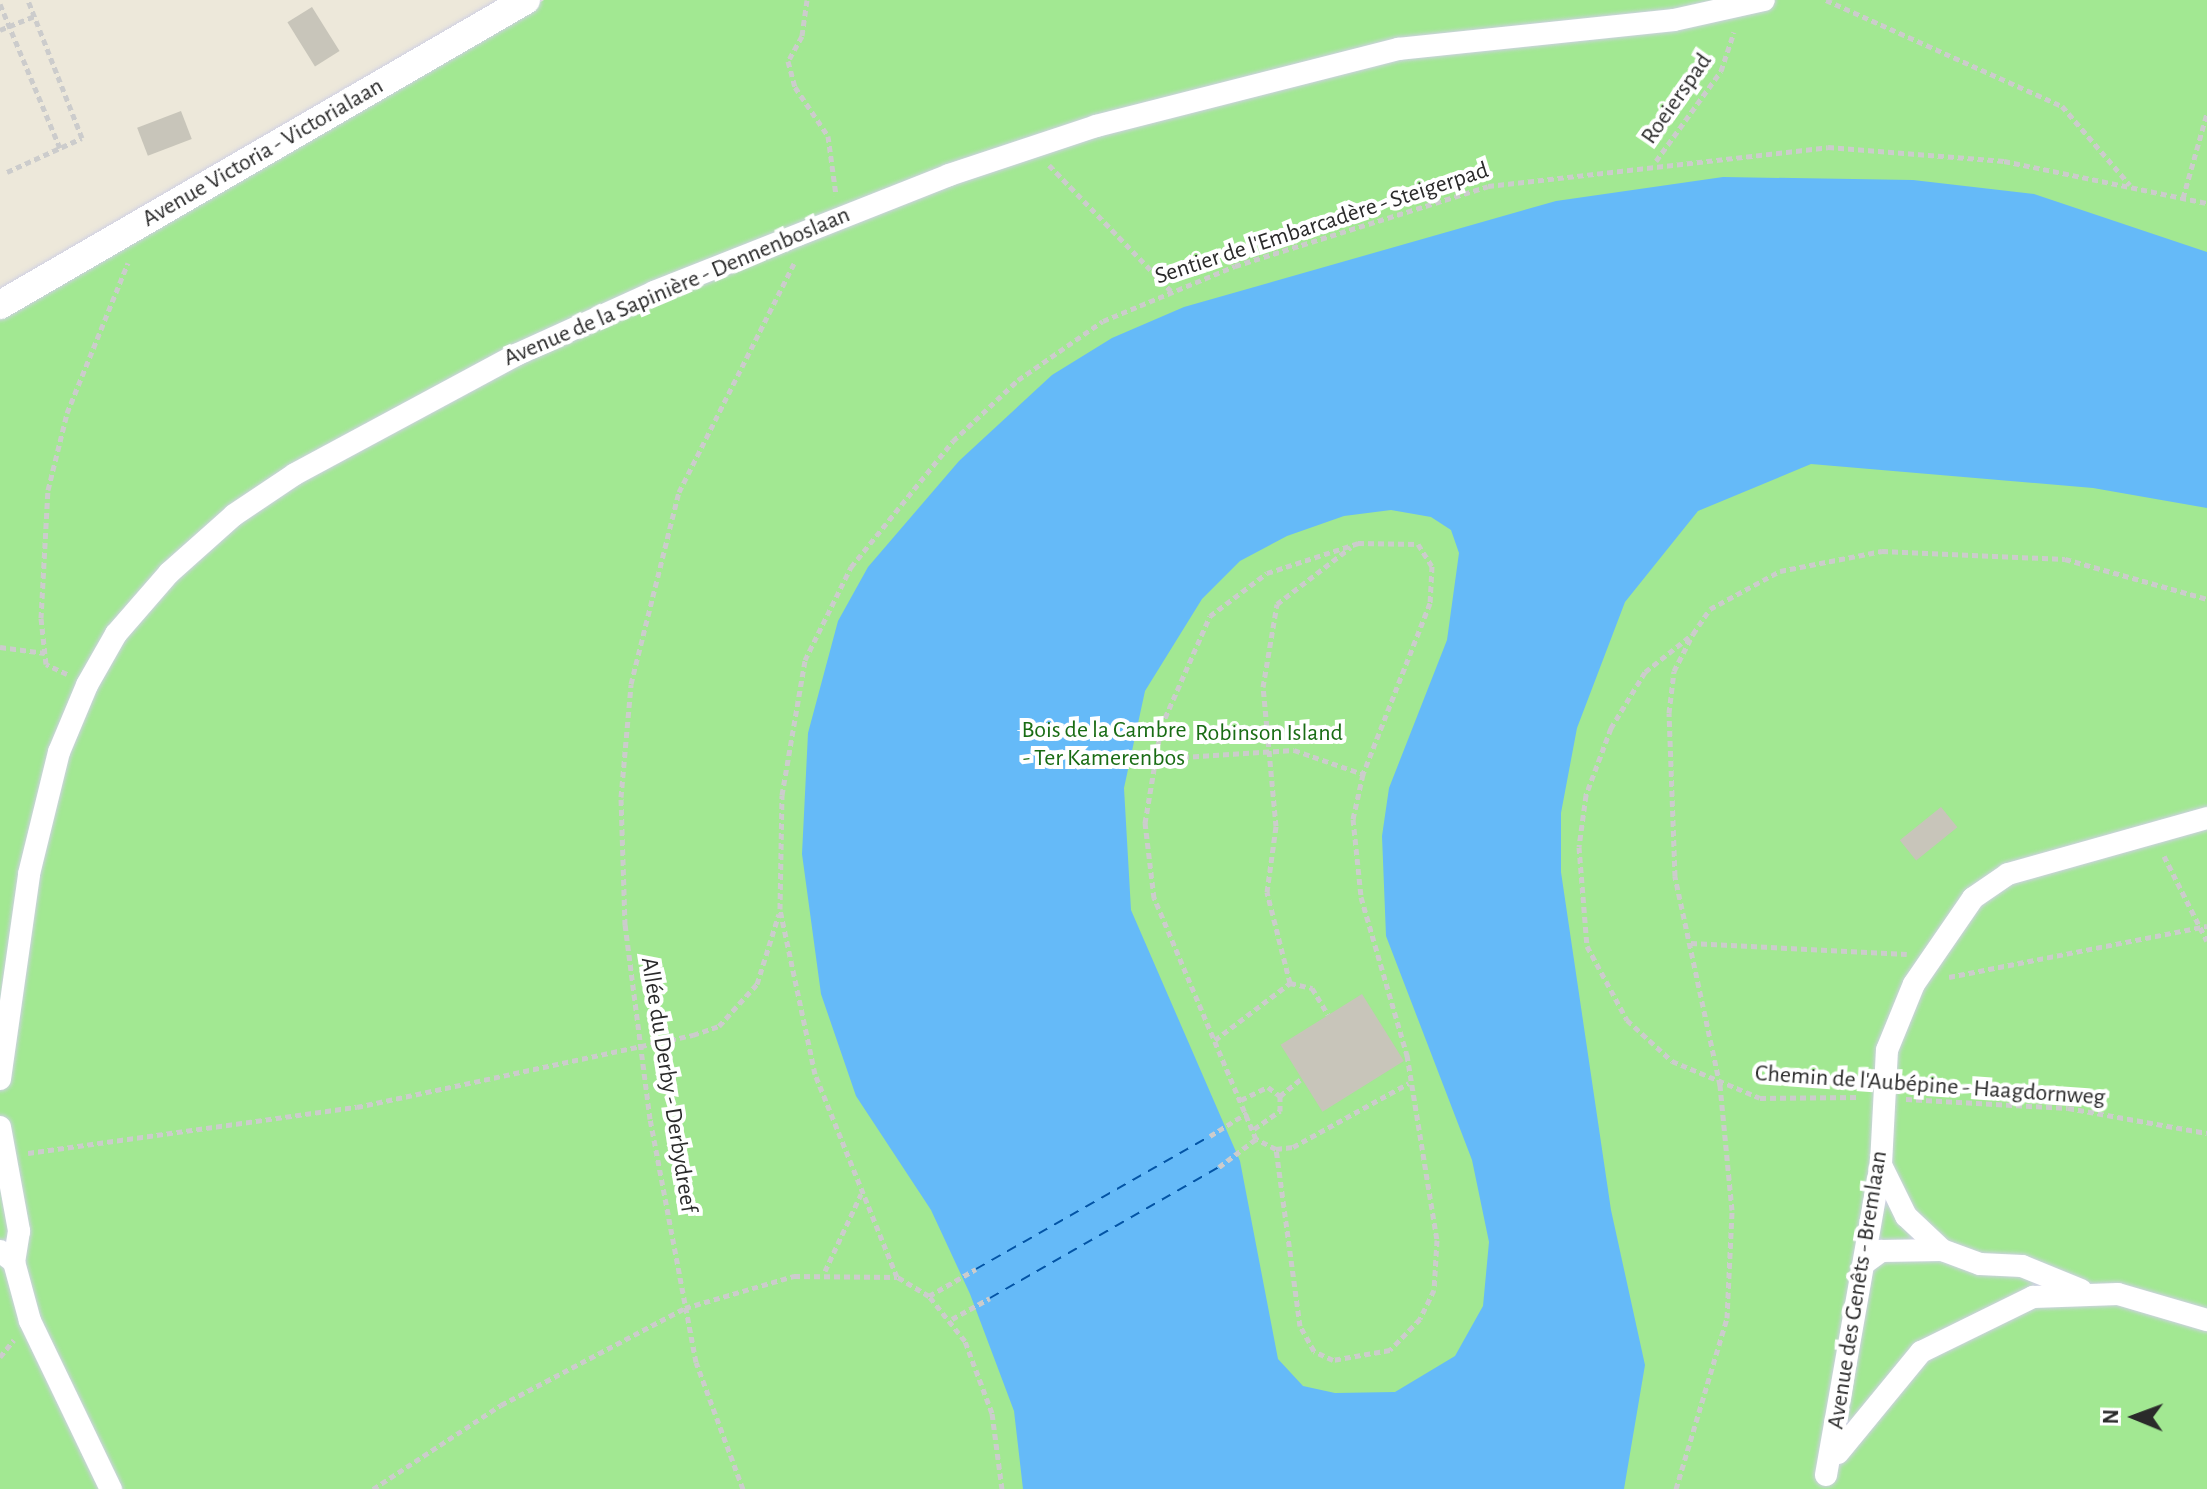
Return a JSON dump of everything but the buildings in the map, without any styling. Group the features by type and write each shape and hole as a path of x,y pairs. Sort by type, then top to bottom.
{"street":[{"name":"Avenue Victoria - Victorialaan","path":"0,305 526,0"},
{"name":"Avenue de la Sapinière - Dennenboslaan","path":"0,1079 29,874 59,752 87,685 116,634 169,573 234,515 295,474 516,355 844,215 1031,148 1292,71 1398,49 1736,10 1764,0"},
{"name":"Avenue des Genêts - Bremlaan","path":"1823,1482 1866,1262 1881,1164 1880,1097 1887,1050 1914,984 1973,898 2008,874 2154,836 2207,818"},
{"path":"0,1127 19,1231 7,1256 30,1321 111,1489"},
{"path":"1881,1164 1906,1216 1942,1250"},
{"path":"1866,1262 1881,1251 1942,1250 1980,1264 2022,1266 2082,1290 2207,1320"},
{"path":"1823,1482 1850,1432 1921,1352 2007,1307 2082,1290"}],"path":[{"path":"7,172 82,138 28,0"},
{"path":"807,0 802,36 788,61 795,87 828,136 831,184 844,215"},
{"path":"1826,0 2062,106 2130,185"},
{"path":"0,4 60,148"},
{"name":"Roeierspad","path":"1655,162 1733,50 1736,10"},
{"path":"0,30 34,16"},
{"path":"2183,198 2207,113"},
{"name":"Sentier de l'Embarcadère - Steigerpad","path":"897,1277 861,1194 801,1026 780,909 792,711 805,660 851,567 943,453 1018,380 1103,321 1171,291 1488,186 1655,162 1828,147 2004,161 2207,203"},
{"path":"1031,148 1171,291"},
{"path":"87,685 46,664 40,563 48,490 67,413 143,221"},
{"name":"Allée du Derby - Derbydreef","path":"743,1489 696,1362 638,1045 621,797 633,670 679,492 803,232"},
{"path":"1290,983 1268,909 1276,826 1266,756 1263,687 1277,604 1301,579 1358,543"},
{"path":"1256,1139 1154,898 1145,823 1153,759 1210,616 1267,573 1358,543 1418,544 1432,566 1430,603 1363,774 1355,861 1399,1019 1437,1253 1434,1290 1390,1350 1333,1360 1314,1351 1295,1301 1276,1149"},
{"path":"1676,1489 1727,1318 1732,1210 1720,1085 1675,876 1669,713 1674,671 1693,634 1710,609 1780,571 1882,551 2065,559 2207,599"},
{"name":"Chemin de l'Aubépine - Haagdornweg","path":"1693,634 1645,672 1611,728 1586,795 1579,892 1587,946 1627,1020 1672,1061 1720,1085 1760,1098 1880,1097 2068,1108 2207,1133"},
{"path":"0,647 45,653"},
{"path":"1153,759 1266,756 1294,750 1363,774"},
{"path":"2154,836 2204,926 2207,941"},
{"path":"3,1156 387,1101 719,1026 738,1009 757,984 780,909"},
{"path":"1914,984 2204,926"},
{"path":"1691,943 1932,959"},
{"path":"1290,983 1312,988 1328,1015"},
{"path":"1215,1040 1290,983"},
{"path":"1280,1096 1301,1079"},
{"path":"1256,1139 1276,1149 1293,1147 1409,1083"},
{"path":"1241,1100 1268,1087 1280,1096"},
{"path":"1254,1129 1280,1111 1280,1096"},
{"path":"1210,1136 1247,1113"},
{"path":"1219,1167 1256,1139"},
{"path":"825,1271 861,1194"},
{"path":"929,1296 976,1269"},
{"path":"373,1489 501,1405 685,1308 825,1271 897,1277 929,1296 952,1319 992,1413 1002,1489"},
{"path":"952,1319 990,1298"}],"green space":[{"name":"Bois de la Cambre - Ter Kamerenbos","path":"544,0 2207,0 2207,1489 0,1489 0,314"}],"water":[{"path":"1723,177 1913,180 2034,194 2207,252 2207,508 2093,488 1811,464 1698,511 1625,602 1577,728 1561,813 1561,872 1611,1210 1645,1365 1624,1489 1023,1489 1014,1411 970,1294 931,1210 856,1096 821,994 802,854 808,733 838,621 868,567 959,461 1052,375 1112,338 1184,307 1556,201","holes":["1391,510 1431,517 1451,530 1459,553 1447,640 1389,788 1382,836 1386,936 1472,1160 1489,1242 1483,1306 1455,1356 1395,1392 1335,1393 1303,1386 1278,1359 1240,1161 1131,910 1124,788 1145,691 1202,599 1240,561 1287,536 1344,516"]}],"ferry route":[{"path":"976,1269 1210,1136"},
{"path":"990,1298 1219,1167"}],"park label":[{"name":"Robinson Island","path":"1269,734"}]}
